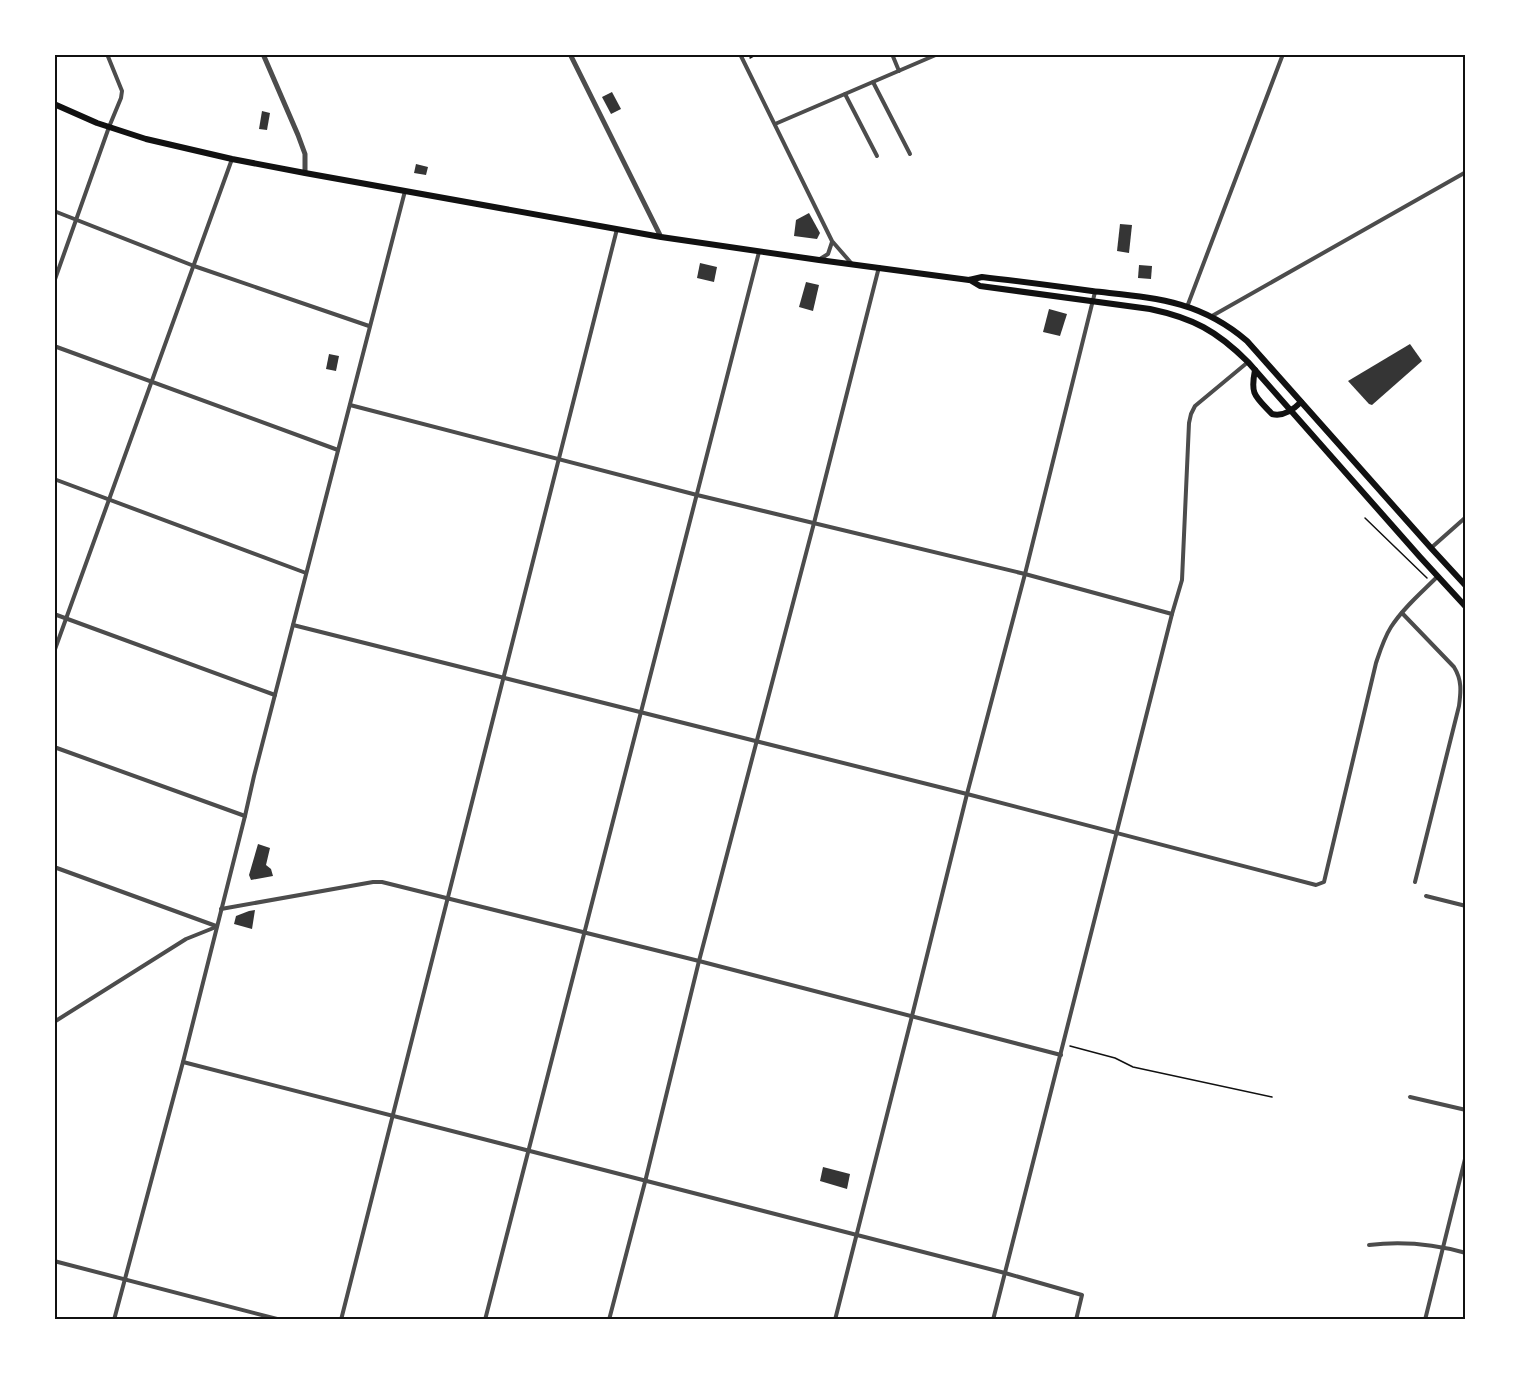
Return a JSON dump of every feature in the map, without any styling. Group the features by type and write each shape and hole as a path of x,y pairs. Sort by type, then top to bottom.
{"main road":[{"path":"54,104 109,127 173,146 305,173 661,237 969,280 980,286 1167,313 1197,323 1224,340 1248,362 1466,607"},
{"path":"969,280 982,277 1153,299 1212,316 1247,341 1466,586"},
{"path":"1255,370 1252,388 1272,414 1292,410 1301,402"}],"street":[{"path":"54,282 122,94 107,54"},
{"path":"263,54 302,145 305,154 305,173"},
{"path":"570,54 661,237"},
{"path":"740,54 832,241 852,264"},
{"path":"892,54 899,70"},
{"path":"775,124 938,54"},
{"path":"1187,307 1283,54"},
{"path":"873,82 910,153"},
{"path":"845,94 877,156"},
{"path":"54,652 232,159"},
{"path":"1212,316 1466,171"},
{"path":"114,1320 183,1062 405,190"},
{"path":"54,211 194,266 369,327"},
{"path":"341,1320 617,229"},
{"path":"819,260 828,254 832,241"},
{"path":"485,1320 759,252"},
{"path":"609,1320 699,961 879,267"},
{"path":"835,1320 966,794 1025,574 1095,291"},
{"path":"54,346 338,450"},
{"path":"993,1320 1182,580 1191,414 1196,406 1248,362"},
{"path":"350,405 697,495 1025,574 1172,614"},
{"path":"54,479 306,573"},
{"path":"1431,548 1466,517"},
{"path":"293,625 966,794 1316,885 1324,882 1376,663 1386,635 1402,613 1437,577"},
{"path":"1402,613 1454,667 1459,675 1461,693 1415,882"},
{"path":"54,614 275,695"},
{"path":"54,747 245,816"},
{"path":"54,867 216,927"},
{"path":"221,909 382,882 1061,1055"},
{"path":"1426,896 1466,906"},
{"path":"54,1022 186,939 216,927"},
{"path":"183,1062 1005,1273 1082,1295 1076,1320"},
{"path":"1410,1097 1466,1110"},
{"path":"1425,1320 1466,1155"},
{"path":"1368,1245 1423,1244 1466,1253"},
{"path":"54,1261 281,1320"}],"path":[{"path":"744,61 757,54"},
{"path":"1365,518 1432,582"},
{"path":"1063,1045 1115,1058 1133,1067 1272,1097"}],"building":[{"path":"612,92 621,109 611,114 602,97"},
{"path":"262,111 270,113 267,130 259,129"},
{"path":"416,164 428,167 426,175 414,173"},
{"path":"809,213 820,233 817,239 794,236 796,220"},
{"path":"1120,224 1132,225 1129,253 1117,251"},
{"path":"700,263 717,267 714,282 697,278"},
{"path":"1139,265 1152,266 1151,279 1138,278"},
{"path":"806,282 819,285 813,311 799,307"},
{"path":"1049,309 1067,314 1060,336 1043,332"},
{"path":"1410,344 1422,361 1372,405 1369,404 1348,381"},
{"path":"329,354 339,356 336,371 326,369"},
{"path":"258,844 270,848 266,865 271,869 273,876 251,880 249,875"},
{"path":"255,910 252,929 234,924 236,916"},
{"path":"823,1167 850,1174 847,1189 820,1181"}]}
